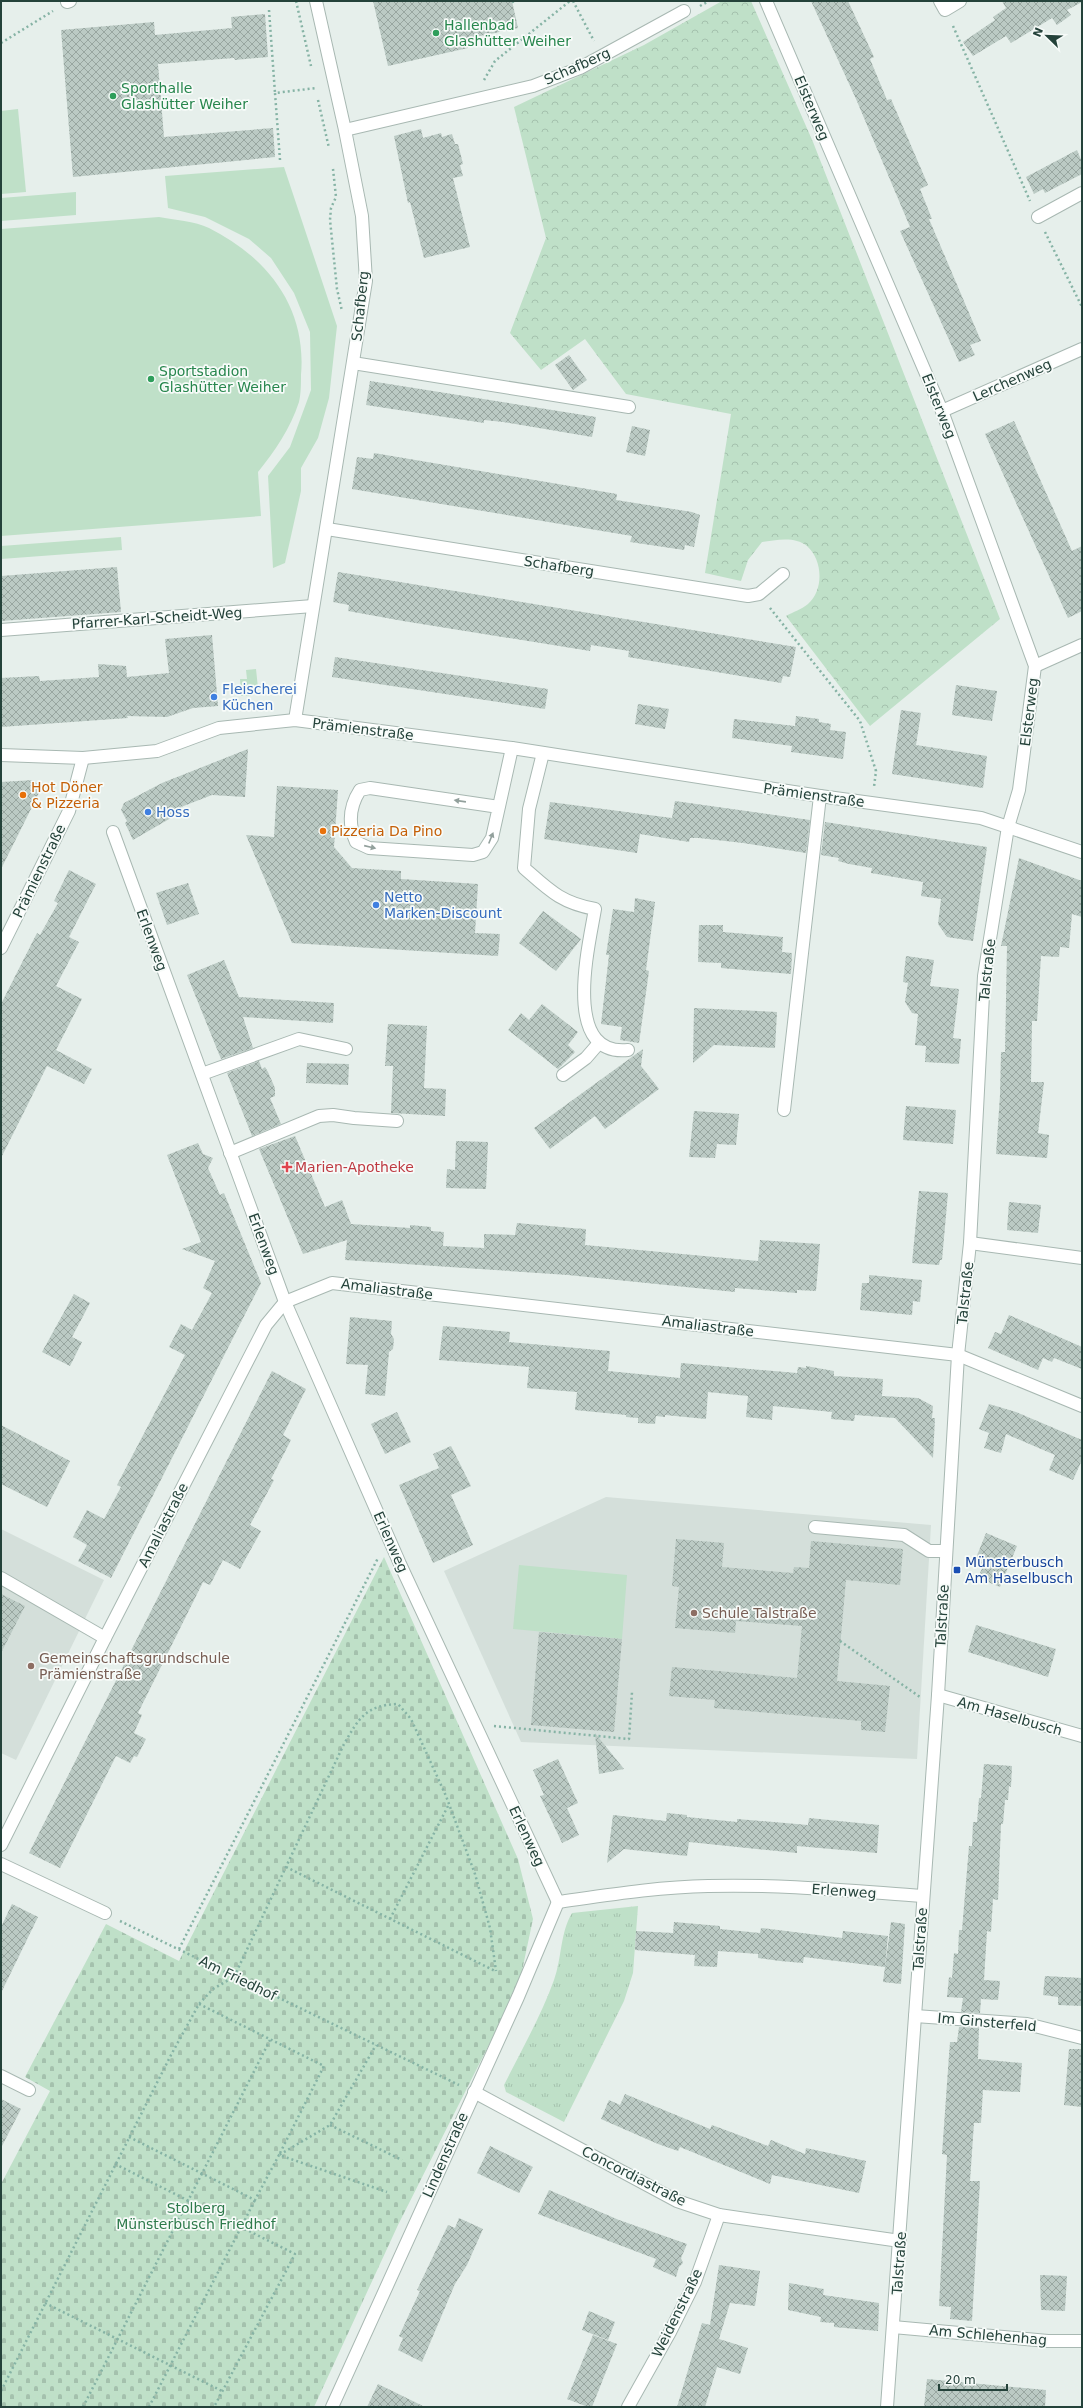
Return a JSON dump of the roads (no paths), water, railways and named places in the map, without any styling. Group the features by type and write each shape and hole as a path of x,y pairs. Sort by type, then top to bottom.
{"street":[{"name":"Schafberg","path":"295,720 366,281 362,216 345,130 316,1"},
{"name":"Elsterweg","path":"766,1 942,410 1035,666 1019,790 1008,826"},
{"path":"943,6 960,1"},
{"name":"Schafberg","path":"345,130 532,86 580,68 684,11"},
{"path":"1038,217 1082,193"},
{"name":"Lerchenweg","path":"942,410 1082,349"},
{"path":"353,363 629,407"},
{"name":"Schafberg","path":"327,528 748,596 759,594 783,574"},
{"name":"Pfarrer-Karl-Scheidt-Weg","path":"1,630 313,606"},
{"path":"1035,666 1082,645"},
{"name":"Prämienstraße","path":"1,948 69,811 83,758 157,751 219,728 295,720 512,748 820,796 981,818 1082,852"},
{"path":"499,807 370,788 360,790 352,803 351,829 356,842 369,848 473,855 483,852 492,838 499,807 512,748"},
{"path":"543,753 529,809 524,868 553,894 574,905 595,909 584,995 586,1020 599,1043 613,1049 628,1050"},
{"path":"1,755 83,758"},
{"path":"784,1110 820,796"},
{"name":"Talstraße","path":"887,2407 894,2327 938,1696 958,1355 970,1243 984,976 1008,826"},
{"name":"Erlenweg","path":"113,832 285,1302 394,1548 558,1902 639,1891 708,1886 796,1887 923,1896"},
{"path":"202,1074 299,1039 346,1049"},
{"path":"563,1075 586,1058 599,1043"},
{"path":"230,1153 319,1116 334,1115 354,1118 397,1120"},
{"path":"970,1243 1082,1258"},
{"name":"Amaliastraße","path":"1,1845 105,1638 266,1325 285,1302 332,1283 958,1355 1082,1406"},
{"path":"814,1527 904,1535 930,1551 946,1551"},
{"path":"1,1578 105,1638"},
{"name":"Am Haselbusch","path":"938,1696 1082,1736"},
{"path":"1,1864 105,1913"},
{"name":"Lindenstraße","path":"332,2407 558,1902"},
{"name":"Im Ginsterfeld","path":"915,2016 1027,2024 1082,2038"},
{"path":"1,2076 29,2090"},
{"name":"Concordiastraße","path":"474,2092 677,2201 719,2215 900,2241"},
{"name":"Weidenstraße","path":"628,2407 670,2332 695,2282 719,2215"},
{"name":"Am Schlehenhag","path":"894,2327 1048,2341 1082,2341"}],"place":[{"name":"Hallenbad Glashütter Weiher","path":"436,33"},
{"name":"Sporthalle Glashütter Weiher","path":"113,96"},
{"name":"Sportstadion Glashütter Weiher","path":"151,379"},
{"name":"Fleischerei Küchen","path":"214,697"},
{"name":"Hot Döner & Pizzeria","path":"23,795"},
{"name":"Hoss","path":"148,812"},
{"name":"Pizzeria Da Pino","path":"323,831"},
{"name":"Netto Marken-Discount","path":"376,905"},
{"name":"Marien-Apotheke","path":"287,1167"},
{"name":"Münsterbusch Am Haselbusch","path":"957,1570"},
{"name":"Schule Talstraße","path":"694,1613"},
{"name":"Gemeinschaftsgrundschule Prämienstraße","path":"31,1666"}],"park label":[{"name":"Stolberg Münsterbusch Friedhof","path":"196,2216"}]}
